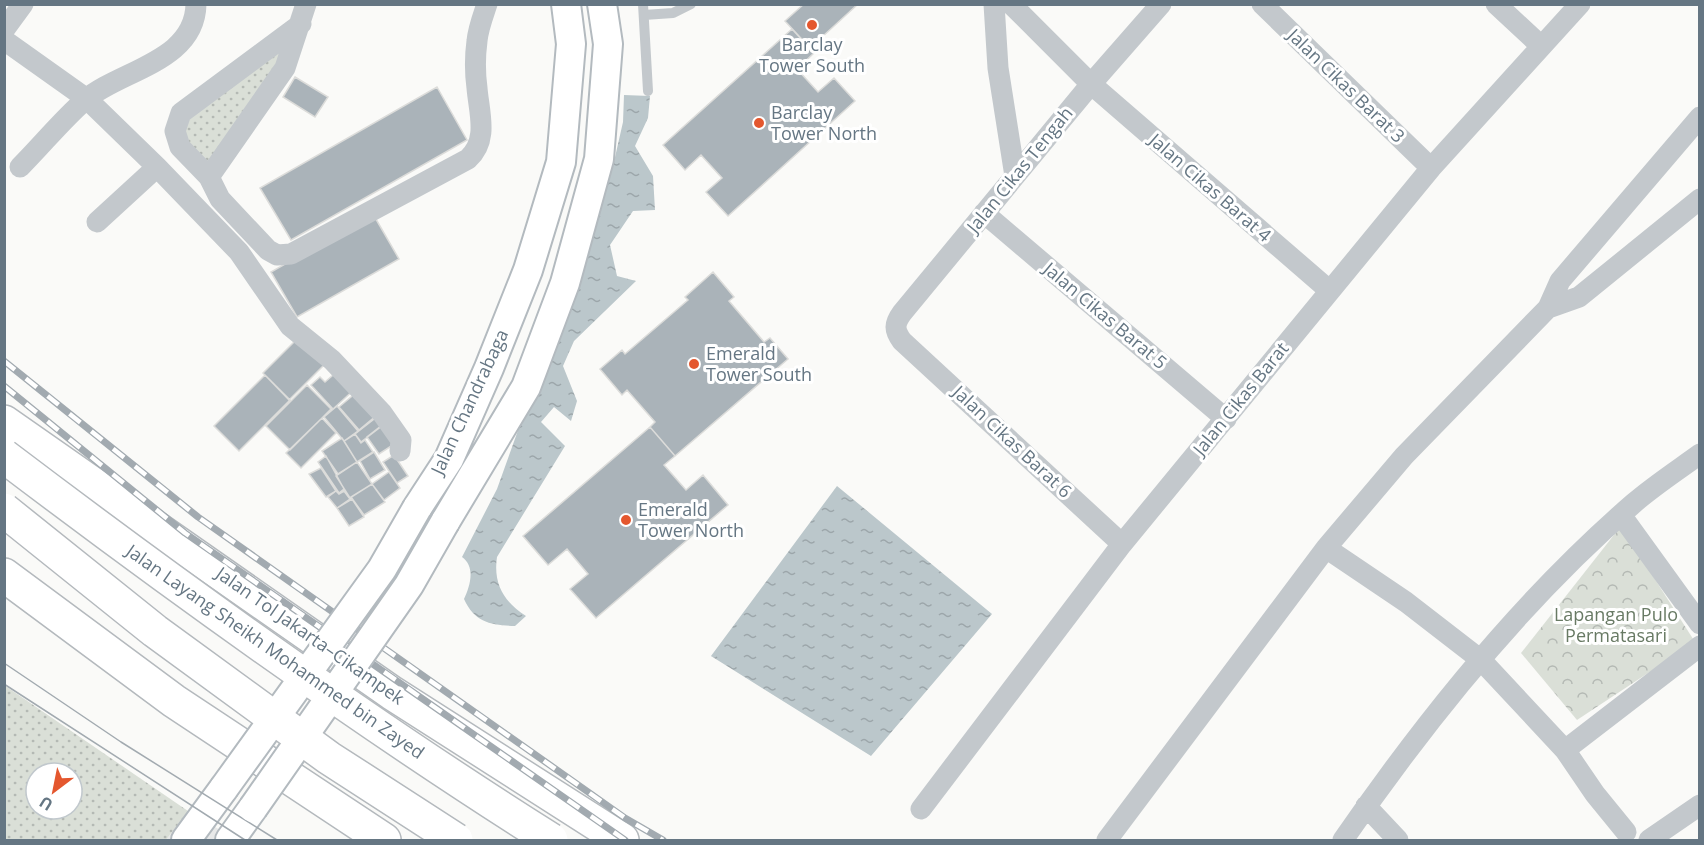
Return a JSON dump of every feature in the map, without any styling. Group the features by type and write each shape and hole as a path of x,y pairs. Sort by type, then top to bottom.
{"highway":[{"name":"Jalan Tol Jakarta–Cikampek","path":"4,422 392,693 622,840"},
{"name":"Jalan Layang Sheikh Mohammed bin Zayed","path":"4,456 162,575 322,690 551,840"},
{"path":"4,510 155,631 329,758 456,840"},
{"path":"4,575 174,701 384,840"}],"street":[{"path":"4,30 23,4"},
{"path":"20,167 87,99 162,57 183,40 193,24 196,4"},
{"path":"304,14 181,113 175,131 180,147 209,177 220,199 268,250 277,255 286,255 468,159 480,142 477,39 487,4"},
{"name":"Jalan Chandrabaga","path":"186,840 382,569 449,459 489,368 528,270 561,162 571,44 566,4"},
{"name":"Jalan Chandrabaga","path":"230,840 409,585 526,387 565,283 599,159 608,44 602,4"},
{"path":"994,4 998,68 1015,176"},
{"name":"Jalan Cikas Barat 4","path":"1011,4 1090,84 1330,291"},
{"name":"Jalan Cikas Tengah","path":"902,341 895,332 898,318 1090,84 1161,4"},
{"name":"Jalan Cikas Barat 3","path":"1262,4 1431,168"},
{"path":"1496,4 1541,46"},
{"name":"Jalan Cikas Barat","path":"921,809 1122,544 1431,168 1580,4"},
{"path":"209,177 285,68 304,14"},
{"path":"4,40 87,99 157,167 238,252 290,326 332,360 382,413 401,440 400,451"},
{"path":"1107,840 1326,548 1404,456 1548,308 1560,281 1696,130"},
{"path":"97,222 157,167"},
{"path":"1548,308 1579,297 1700,200"},
{"name":"Jalan Cikas Barat 5","path":"984,213 1226,419"},
{"name":"Jalan Cikas Barat 6","path":"902,341 1122,544"},
{"path":"1343,840 1366,806 1481,660 1563,571 1622,515 1700,454"},
{"path":"1622,515 1700,624"},
{"path":"1326,548 1406,602 1481,660 1565,750 1595,794 1626,832"},
{"path":"1565,750 1700,646"},
{"path":"1649,840 1700,805"},
{"path":"1366,806 1398,840"}],"lane":[{"path":"648,91 643,10 673,13 691,4"}],"shaded area":[{"path":"188,811 237,840 166,840"}],"green space":[{"path":"301,24 209,177 189,155 181,113"},
{"name":"Lapangan Pulo Permatasari","path":"1621,526 1695,642 1577,720 1521,653"},
{"path":"4,685 188,811 166,840 5,840"}],"water":[{"path":"624,95 650,96 648,118 635,146 653,176 655,210 633,211 610,245 617,276 636,281 574,341 563,366 577,401 571,421 554,407 541,422 565,446 497,557 497,576 502,591 512,605 526,616 515,626 498,625 479,618 468,607 464,599 470,583 470,571 462,557 497,489 613,166 623,122"},
{"path":"837,486 992,614 871,756 711,656"}],"building":[{"name":"Barclay Tower South","path":"804,4 858,4 810,48 785,21"},
{"name":"Barclay Tower North","path":"792,29 814,53 797,69 818,92 834,78 855,101 728,216 706,192 722,178 701,155 685,170 663,145"},
{"path":"295,77 328,97 315,117 283,97"},
{"path":"437,87 467,140 291,240 260,188"},
{"path":"373,214 399,259 297,317 271,272"},
{"name":"Emerald Tower South","path":"713,272 734,297 729,301 764,342 770,338 788,359 675,456 650,427 655,422 627,390 622,395 600,369 622,350 625,354 688,300 685,297"},
{"path":"302,334 328,361 289,400 263,373"},
{"path":"340,369 356,388 333,409 311,385 320,377 325,382"},
{"path":"265,375 290,400 239,451 214,426"},
{"path":"307,385 331,409 290,450 266,426"},
{"path":"357,392 377,415 359,430 339,407"},
{"path":"337,406 358,431 344,441 324,417"},
{"path":"378,416 383,425 361,442 355,434"},
{"path":"322,418 336,433 301,468 286,453"},
{"path":"386,422 399,441 379,454 367,437"},
{"name":"Emerald Tower North","path":"650,427 675,456 664,465 686,490 703,475 728,505 596,618 570,589 588,574 567,549 548,565 523,536"},
{"path":"355,434 361,443 365,440 373,452 357,462 344,441"},
{"path":"342,438 357,462 338,474 322,451"},
{"path":"374,452 385,470 370,479 360,461"},
{"path":"394,455 408,476 397,483 383,462"},
{"path":"326,456 344,489 339,493 318,462"},
{"path":"357,462 372,484 350,498 336,476"},
{"path":"321,468 336,491 326,497 309,474"},
{"path":"389,472 400,488 384,500 372,484"},
{"path":"372,484 385,502 364,515 351,497"},
{"path":"336,491 339,494 344,491 350,499 337,508 328,497"},
{"path":"352,499 364,517 349,526 337,508"}],"tram line":[{"path":"4,663 121,742 277,840"},
{"path":"4,684 245,840"}],"railway":[{"path":"4,361 198,517 625,818 663,840"},
{"path":"4,386 185,533 625,840"}],"place":[{"name":"Barclay Tower South","path":"812,25"},
{"name":"Barclay Tower North","path":"759,123"},
{"name":"Emerald Tower South","path":"694,364"},
{"name":"Emerald Tower North","path":"626,520"}]}
